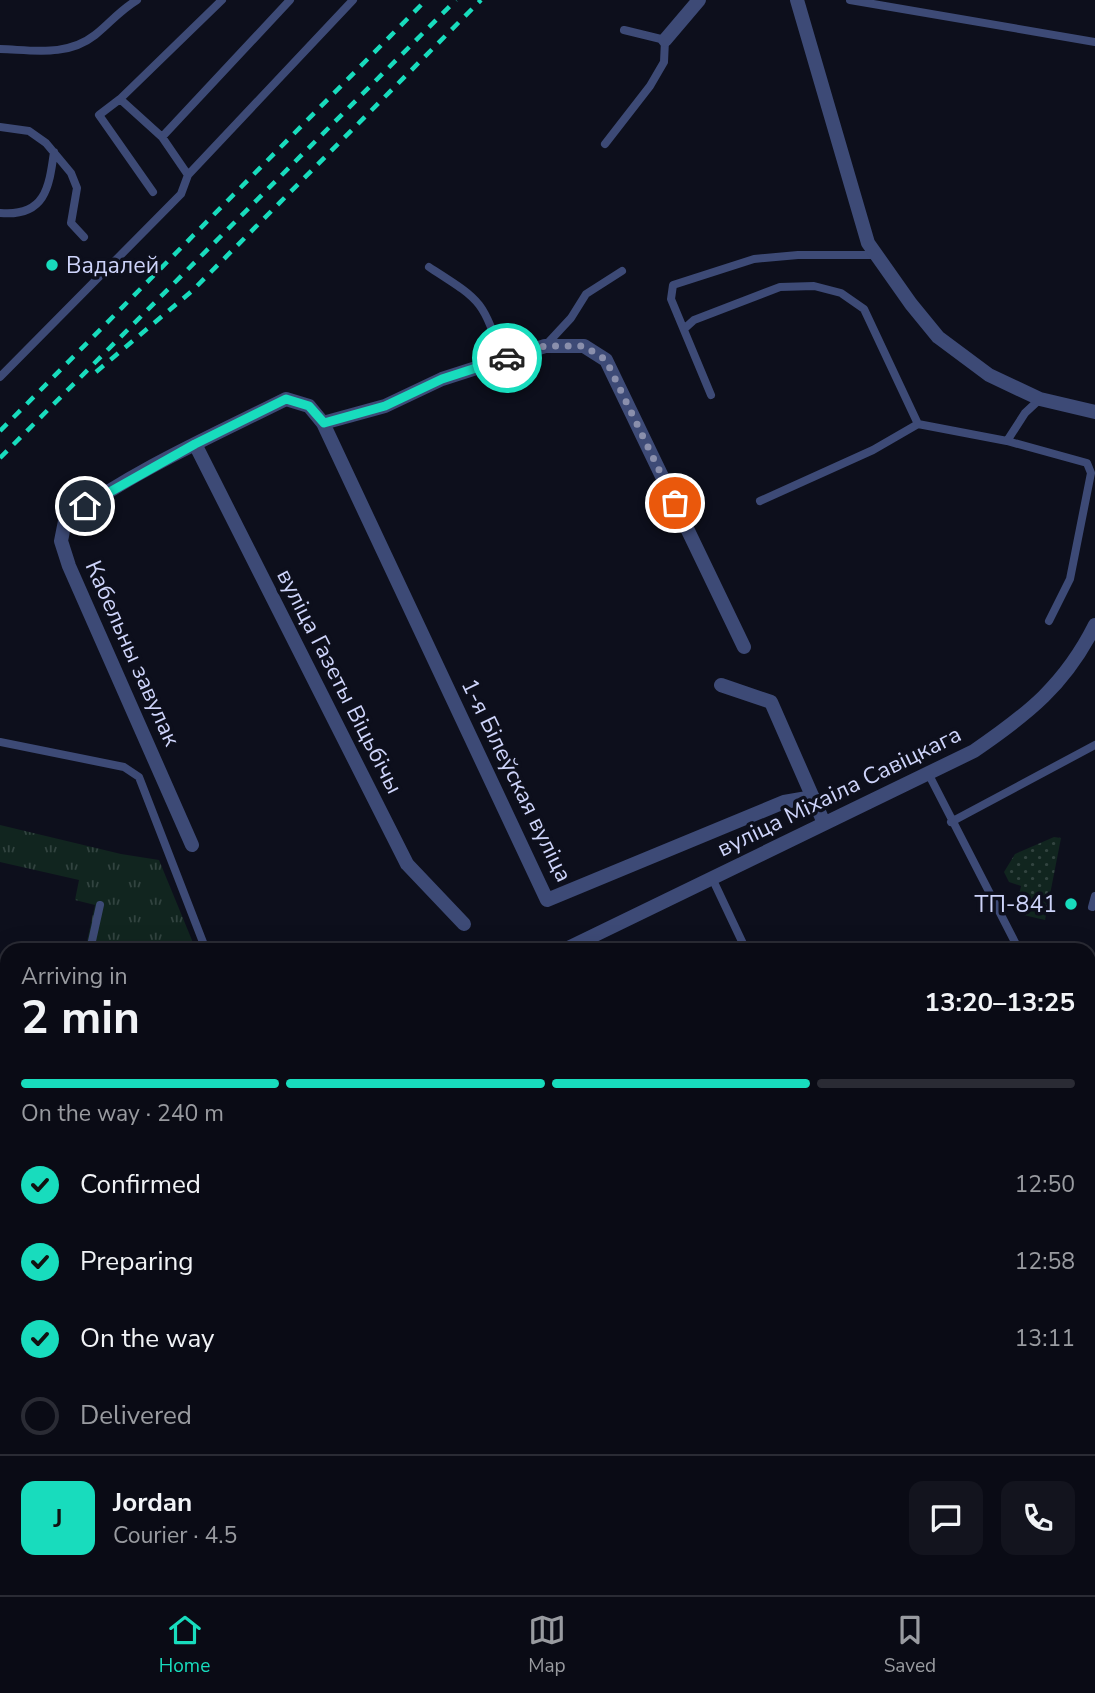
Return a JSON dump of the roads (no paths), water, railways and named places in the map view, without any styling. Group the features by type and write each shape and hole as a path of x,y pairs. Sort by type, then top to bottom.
{"street":[{"path":"665,40 699,0"},
{"path":"797,0 872,249 938,337 989,375 1040,399 1095,412"},
{"path":"324,423 385,406 442,379 545,346 584,346 606,360 744,647"},
{"name":"Кабельны завулак","path":"192,845 61,541 65,521 85,506 195,444 286,399 309,406 324,423"},
{"name":"1-я Білеўская вуліца","path":"324,423 547,900 784,802 813,797"},
{"name":"вуліца Газеты Віцьбічы","path":"195,444 407,864 464,924"},
{"name":"вуліца Міхаіла Савіцкага","path":"578,943 974,751 1031,711 1056,686 1084,648 1095,625"},
{"path":"721,685 771,702 824,823"}],"lane":[{"path":"0,49 58,51 79,45 137,0"},
{"path":"153,192 99,115 120,99 222,0"},
{"path":"162,137 290,0"},
{"path":"0,377 181,194 188,175 352,0"},
{"path":"850,0 1095,42"},
{"path":"606,144 650,86 664,62 665,40 624,30"},
{"path":"120,99 162,137 188,175"},
{"path":"0,127 29,131 54,152 71,173 77,188 71,223 84,237"},
{"path":"0,213 22,213 36,205 48,192 54,152"},
{"path":"711,395 671,299 673,285 754,259 872,249"},
{"path":"429,267 480,303 489,317 502,360"},
{"path":"545,346 571,318 586,294 622,271"},
{"path":"684,329 694,320 780,287 814,286 841,293 864,309 918,424"},
{"path":"1007,441 1025,414 1040,399"},
{"path":"760,501 873,450 918,424 1007,441 1087,463 1091,473 1070,579 1049,621"},
{"path":"0,742 124,767 139,777 203,943"},
{"path":"951,822 1091,753 1095,745"},
{"path":"928,773 1015,943"},
{"path":"712,878 743,943"},
{"path":"1092,907 1095,896"},
{"path":"92,943 100,905"}],"railway":[{"path":"0,431 426,0"},
{"path":"0,458 456,0"},
{"path":"96,372 192,291 481,0"}],"place":[{"name":"Вадалей","path":"52,265"},
{"name":"ТП-841","path":"1071,904"}]}
